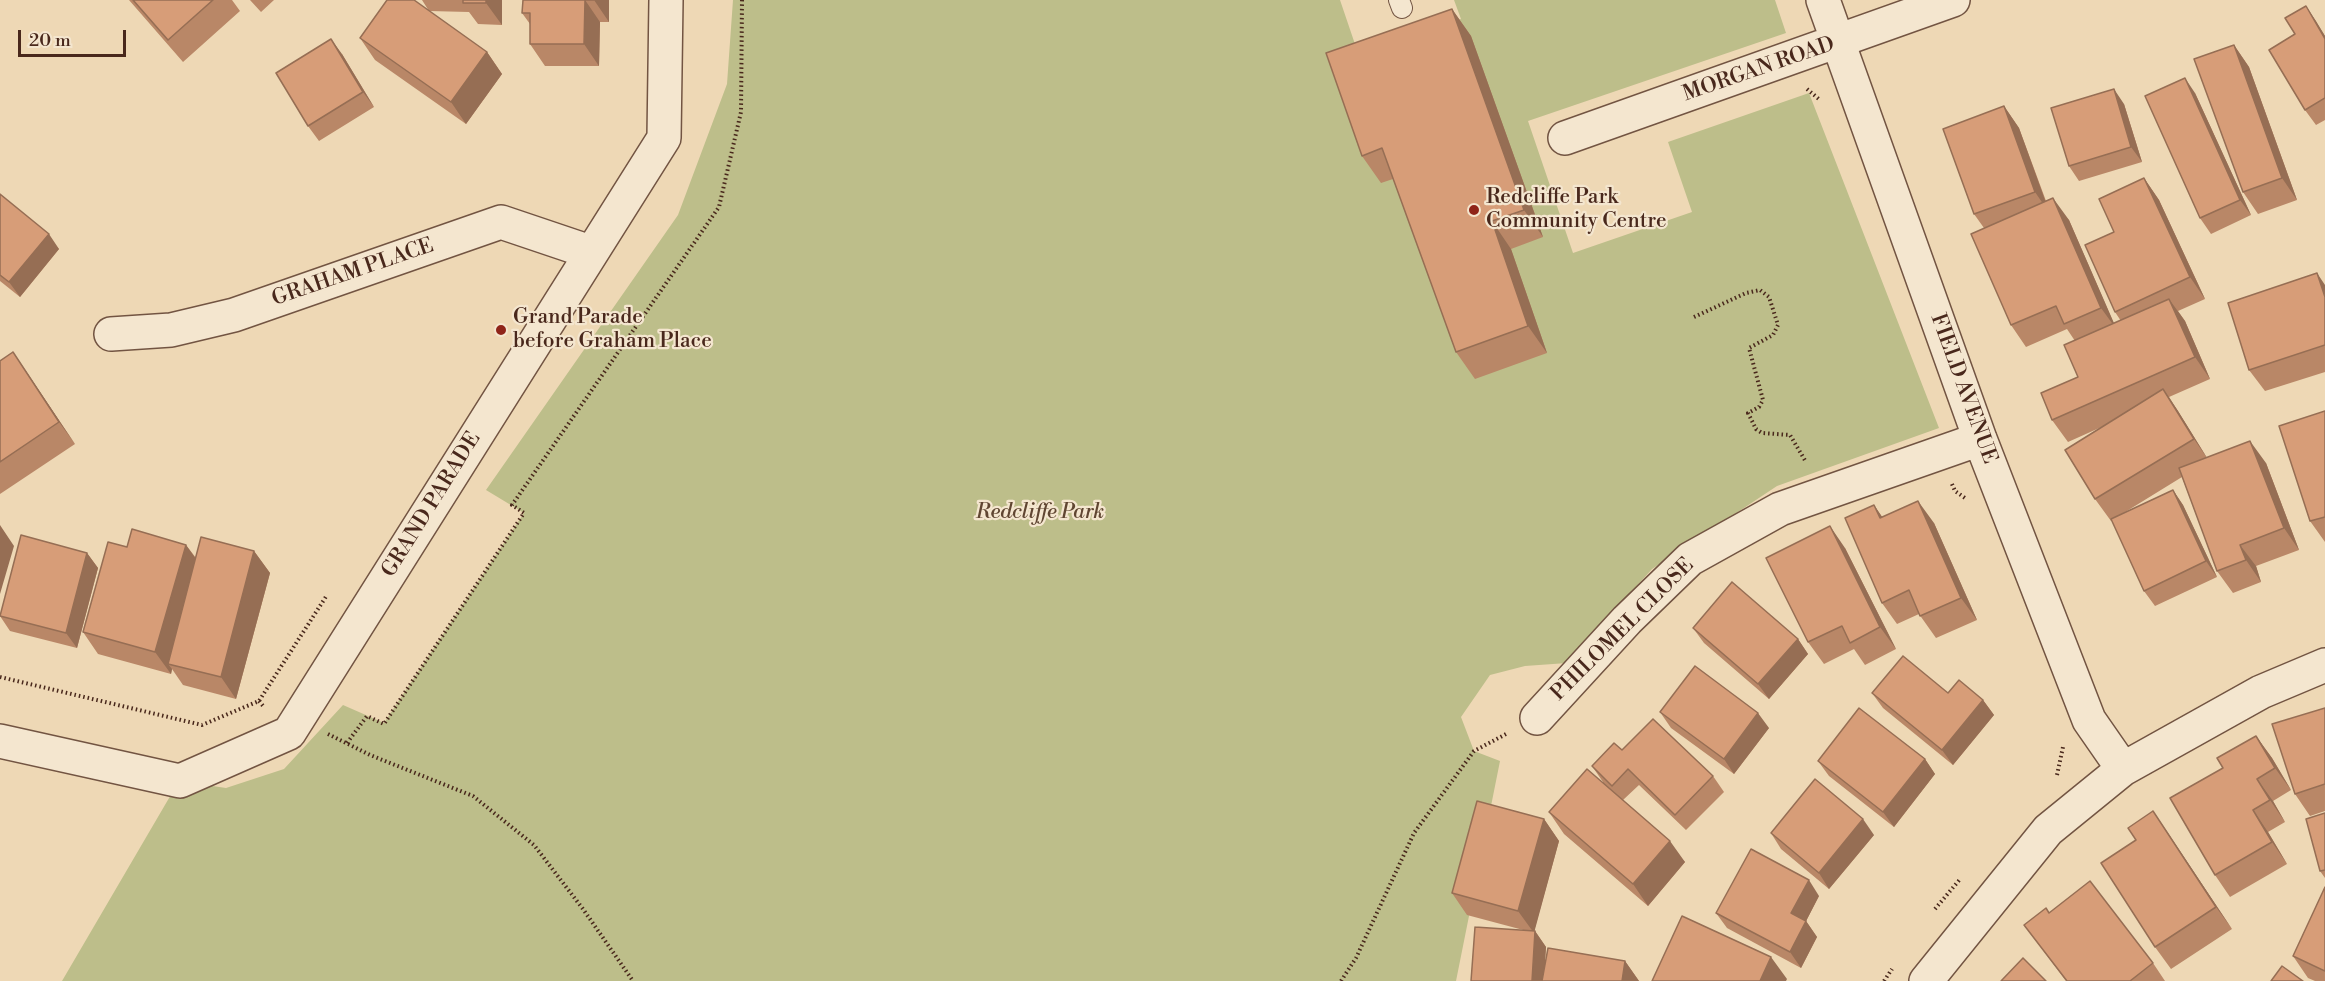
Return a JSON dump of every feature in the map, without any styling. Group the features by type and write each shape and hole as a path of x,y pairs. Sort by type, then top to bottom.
{"street":[{"name":"GRAND PARADE","path":"289,733 590,252 664,138 666,0"},
{"name":"FIELD AVENUE","path":"1823,0 1980,439 2089,720 2122,769"},
{"name":"MORGAN ROAD","path":"1564,138 1839,43 1953,0"},
{"name":"GRAHAM PLACE","path":"111,334 171,330 234,315 501,222 590,252"},
{"name":"PHILOMEL CLOSE","path":"1537,718 1626,620 1690,559 1780,508 1980,439"},
{"path":"1926,981 2048,830 2122,769 2261,692 2325,665"},
{"path":"0,741 180,781 289,733"}],"path":[{"path":"347,743 367,716 384,724 524,513 512,505 719,207 741,112 742,0"},
{"path":"1795,58 1806,89 1826,105"},
{"path":"1694,316 1746,293 1760,290 1769,297 1778,325 1773,334 1749,348 1763,400 1759,407 1748,413 1756,429 1762,433 1790,435 1796,441 1808,466"},
{"path":"1938,454 1955,491 1968,500"},
{"path":"0,677 202,724 259,701 327,595"},
{"path":"1341,981 1356,958 1414,833 1474,751 1537,718"},
{"path":"289,733 320,730 370,755 473,796 534,845 584,909 633,981"},
{"path":"2053,785 2060,768 2062,739"},
{"path":"1931,915 1966,873"},
{"path":"1884,981 1894,966"}],"green space":[{"name":"Redcliffe Park","path":"733,0 1340,0 1358,53 1461,19 1454,0 1775,0 1786,33 1528,121 1573,253 1692,212 1668,142 1809,93 1939,428 1777,486 1652,569 1567,663 1525,666 1490,675 1461,717 1474,751 1500,761 1456,981 62,981 179,781 226,788 284,769 343,705 384,723 524,513 486,490 678,215 727,84"}],"building":[{"path":"133,0 213,0 168,40"},
{"path":"387,0 414,0 487,52 451,102 360,38"},
{"path":"463,0 486,0 486,3 463,3"},
{"path":"523,0 585,0 584,44 530,44 530,13 522,13"},
{"path":"2306,6 2325,39 2325,98 2305,110 2269,50 2295,34 2285,18"},
{"name":"Redcliffe Park Community Centre","path":"1452,9 1524,210 1492,221 1528,326 1456,352 1382,148 1362,156 1326,53"},
{"path":"331,39 363,92 308,126 276,73"},
{"path":"2234,45 2282,178 2243,192 2194,59"},
{"path":"2185,78 2240,200 2200,218 2145,96"},
{"path":"2114,89 2131,147 2069,166 2051,108"},
{"path":"2004,106 2035,192 1974,214 1943,129"},
{"path":"2144,178 2190,277 2115,312 2085,245 2114,232 2099,199"},
{"path":"0,194 49,234 9,282 0,275"},
{"path":"2053,198 2101,308 2064,324 2056,306 2011,325 1971,234"},
{"path":"2317,273 2325,297 2325,345 2249,370 2228,303"},
{"path":"2169,299 2195,357 2052,420 2041,393 2078,377 2064,345"},
{"path":"13,352 59,422 0,462 0,361"},
{"path":"2163,389 2194,439 2095,499 2065,450"},
{"path":"2325,411 2325,517 2310,521 2279,426"},
{"path":"2250,441 2284,528 2240,545 2246,560 2217,571 2179,468"},
{"path":"2173,490 2206,561 2144,591 2111,519"},
{"path":"1918,501 1961,598 1920,616 1909,590 1882,603 1845,518 1874,505 1880,518"},
{"path":"1830,526 1880,627 1850,643 1842,626 1808,642 1766,558"},
{"path":"132,529 186,545 155,652 83,632 108,542 127,547"},
{"path":"21,535 87,553 66,633 0,616"},
{"path":"201,537 254,551 221,677 168,664"},
{"path":"1732,582 1798,639 1758,684 1693,628"},
{"path":"1903,656 1948,693 1959,680 1983,700 1942,750 1872,693"},
{"path":"1695,666 1758,713 1724,759 1660,712"},
{"path":"1859,708 1925,759 1883,812 1818,761"},
{"path":"2325,708 2325,784 2295,794 2272,724"},
{"path":"1653,719 1713,776 1675,815 1628,769 1612,786 1592,766 1614,743 1622,750"},
{"path":"2256,736 2275,768 2257,779 2270,800 2253,810 2272,842 2215,875 2170,798 2223,768 2217,758"},
{"path":"1587,769 1670,841 1633,884 1549,812"},
{"path":"1815,779 1863,819 1819,873 1771,833"},
{"path":"1477,801 1544,819 1518,911 1452,893"},
{"path":"2153,811 2216,907 2155,947 2101,863 2136,840 2128,828"},
{"path":"2325,813 2325,870 2320,871 2306,819"},
{"path":"1751,849 1809,880 1791,913 1806,921 1790,952 1716,913"},
{"path":"2090,881 2153,963 2130,981 2067,981 2024,925 2046,908 2049,913"},
{"path":"2325,887 2325,971 2293,956"},
{"path":"1682,916 1771,957 1760,981 1652,981"},
{"path":"1475,927 1535,931 1532,981 1471,981"},
{"path":"1548,948 1625,961 1622,981 1542,981"},
{"path":"2023,958 2046,981 2001,981"},
{"path":"2282,966 2303,981 2271,981"}],"place":[{"name":"Redcliffe Park Community Centre","path":"1474,210"},
{"name":"Grand Parade before Graham Place","path":"501,330"}]}
